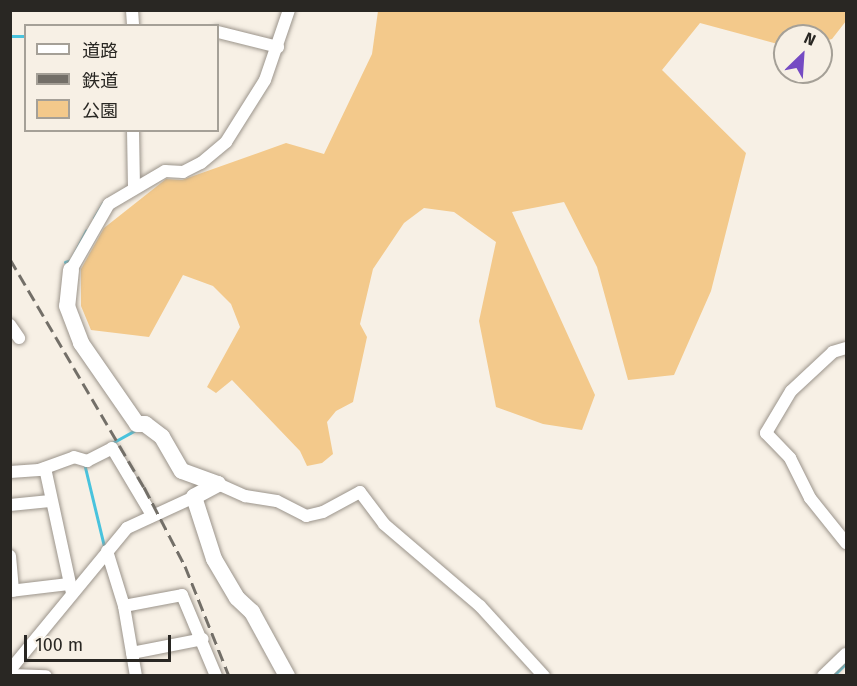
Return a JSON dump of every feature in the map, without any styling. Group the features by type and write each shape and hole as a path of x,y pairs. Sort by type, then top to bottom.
{"main road":[{"path":"71,270 67,284 69,313 93,360 137,424 145,424 170,446 182,471 218,484"},
{"path":"218,484 194,497 214,559 237,598 252,612 287,675"}],"street":[{"path":"71,270 109,204 165,171 183,172 214,153 256,97 278,47 289,10"},
{"path":"219,32 278,47"},
{"path":"133,132 134,188"},
{"path":"10,325 18,338"},
{"path":"846,348 833,352 791,391 766,433 790,458 810,498 846,543"},
{"path":"10,472 45,470 74,457 85,461 112,448 152,515"},
{"path":"45,470 70,588"},
{"path":"218,484 245,496 276,501 306,516 323,512 360,492 384,524 480,606 544,675"},
{"path":"10,670 70,588 127,528 194,497"},
{"path":"10,505 50,501"},
{"path":"107,551 124,606 136,675"},
{"path":"10,556 12,591 70,588"},
{"path":"124,606 182,595 203,639 216,675"},
{"path":"132,653 203,639"},
{"path":"823,675 846,654"},
{"path":"10,675 46,675"}],"green space":[{"path":"378,11 846,11 846,21 833,38 833,24 773,24 773,43 700,23 662,70 746,153 711,291 674,375 628,380 597,267 564,202 512,212 595,395 582,430 543,424 496,407 479,321 496,242 454,212 424,208 404,223 373,269 360,324 367,337 353,402 336,411 327,422 333,454 322,463 307,466 300,451 232,380 216,393 207,387 240,327 231,304 213,286 183,275 149,337 91,330 81,306 81,269 104,228 166,179 182,180 286,143 324,154 372,54"}],"waterway":[{"path":"10,36 24,36"},
{"path":"94,218 103,203"},
{"path":"65,262 71,260 86,231"},
{"path":"112,443 135,430"},
{"path":"84,463 104,546"},
{"path":"833,676 846,663"}],"railway":[{"path":"10,259 144,487 185,566 229,676"}]}
